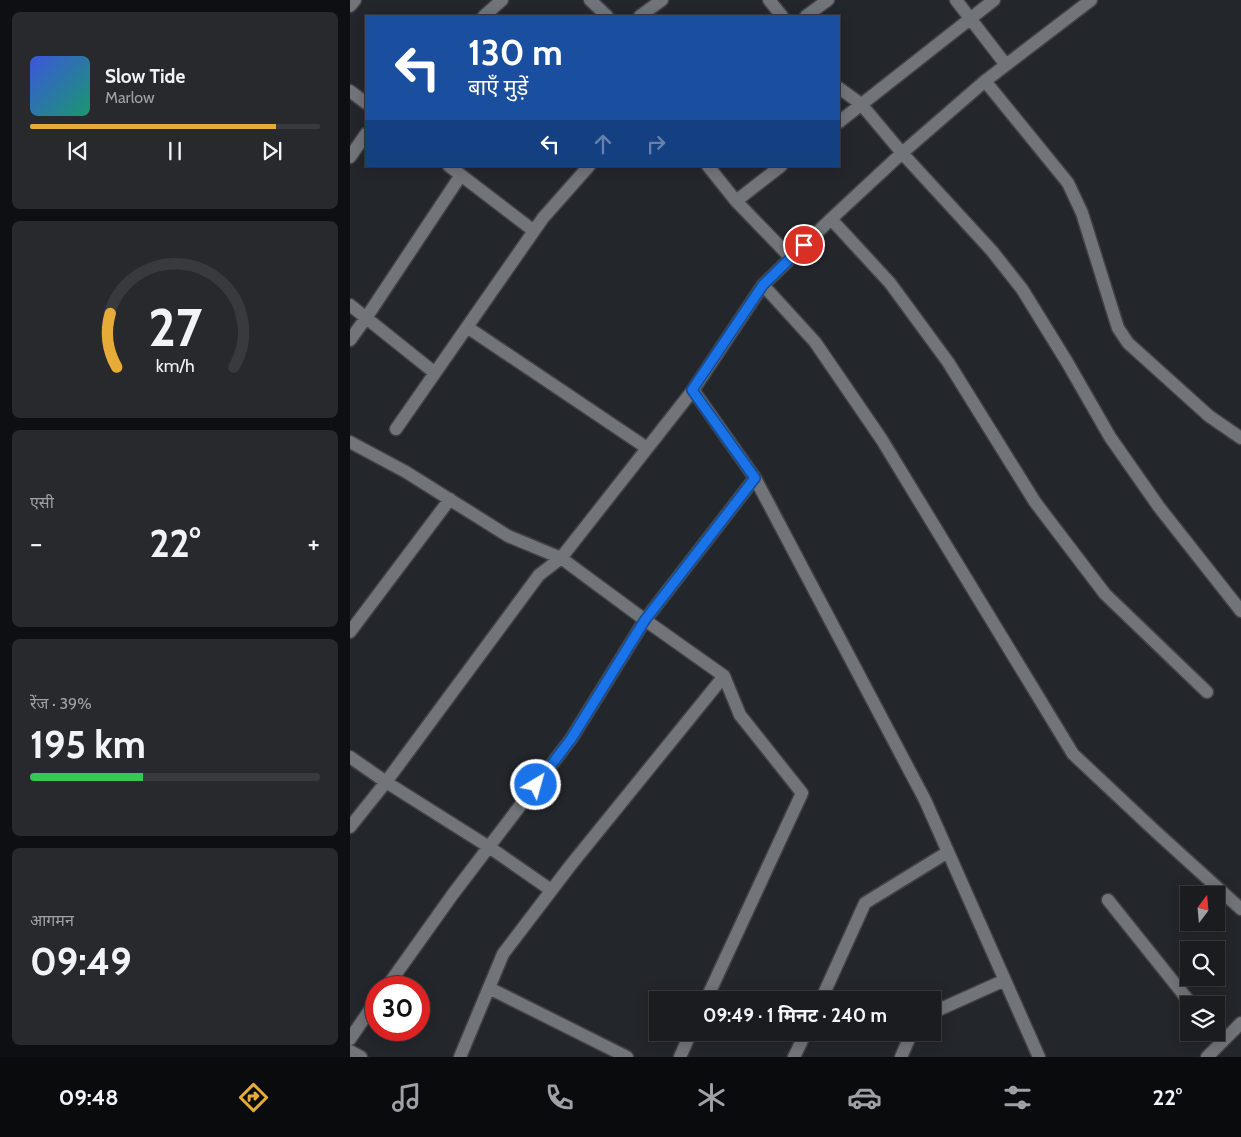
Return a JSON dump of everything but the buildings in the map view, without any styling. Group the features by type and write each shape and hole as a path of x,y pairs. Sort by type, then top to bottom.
{"street":[{"path":"350,6 354,0"},
{"path":"485,15 502,0"},
{"path":"590,0 606,15"},
{"path":"641,15 662,0"},
{"path":"769,0 781,15"},
{"path":"807,15 828,0"},
{"path":"956,0 1006,65"},
{"path":"840,121 994,0"},
{"path":"350,827 386,782 540,574 561,558 692,390 763,285 902,153 986,81 1091,0"},
{"path":"986,81 1068,183 1082,213 1118,328 1128,343 1209,416 1241,438"},
{"path":"840,89 861,104 902,153 992,251 1022,289 1110,437 1159,507 1241,611"},
{"path":"350,91 365,102"},
{"path":"350,157 365,135"},
{"path":"450,167 534,231"},
{"path":"396,429 543,218 588,167"},
{"path":"709,167 736,201 791,258"},
{"path":"736,201 780,167"},
{"path":"350,340 461,175"},
{"path":"831,219 890,283 948,362 1035,502 1105,594 1207,692"},
{"path":"763,285 815,342 882,440 1073,754 1241,909"},
{"path":"350,305 435,373"},
{"path":"467,326 647,448"},
{"path":"692,390 755,478 925,800 1039,1057"},
{"path":"350,442 406,472 508,536 561,558 724,676 740,715 802,793 710,991"},
{"path":"395,976 453,894 571,739 645,620 755,478"},
{"path":"350,632 450,499"},
{"path":"460,1057 503,954 551,890 724,676"},
{"path":"350,757 489,847 551,890"},
{"path":"825,991 866,903 948,852"},
{"path":"1108,900 1185,996"},
{"path":"941,1009 1005,980"},
{"path":"489,988 627,1057"},
{"path":"350,1039 365,1017"},
{"path":"1225,1033 1241,1023"},
{"path":"680,1057 688,1041"},
{"path":"794,1057 802,1041"},
{"path":"901,1057 908,1041"},
{"path":"1207,1057 1216,1041"},
{"path":"350,1051 361,1057"}],"route":[{"path":"536,785 571,739 645,620 755,478 692,390 763,285 804,245"}]}
